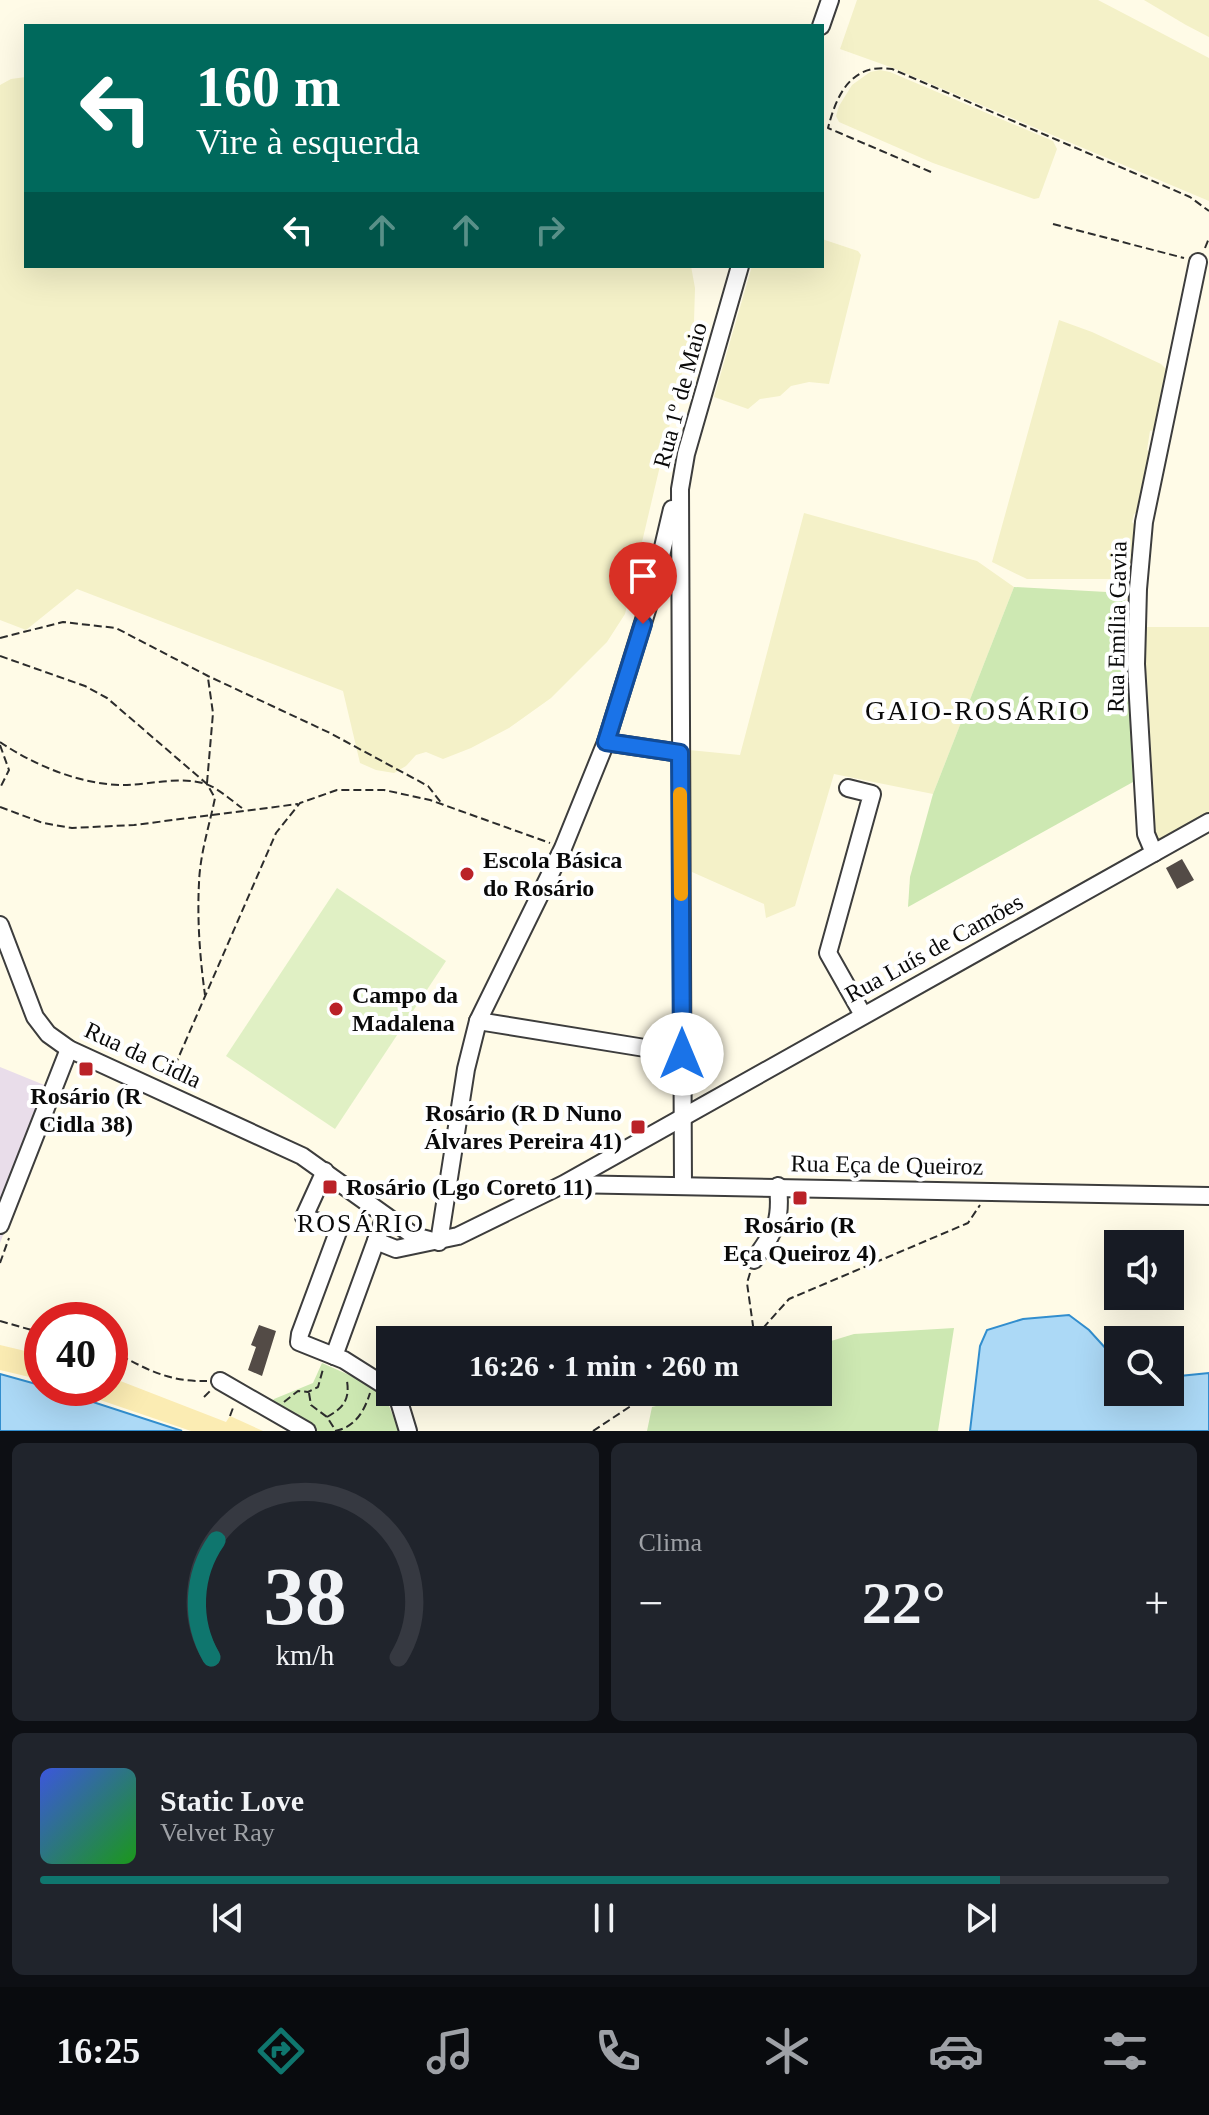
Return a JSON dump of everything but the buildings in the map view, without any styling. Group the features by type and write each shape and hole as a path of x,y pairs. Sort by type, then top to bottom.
{"street":[{"path":"822,24 830,0"},
{"name":"Rua Emília Gavia","path":"1154,853 1146,834 1136,664 1138,589 1144,522 1198,262"},
{"name":"Rua 1º de Maio","path":"683,1186 679,509 686,454 739,268"},
{"path":"439,1242 466,1069 478,1021 563,848 606,742 654,587 686,454"},
{"path":"654,587 679,588"},
{"path":"606,742 680,753"},
{"path":"848,788 872,794 828,953 863,1015"},
{"name":"Rua Luís de Camões","path":"376,1241 396,1249 439,1242 458,1236 564,1184 1209,822"},
{"name":"Rua da Cidla","path":"0,925 35,1017 48,1034 69,1049 302,1156 414,1236 439,1242"},
{"path":"478,1021 682,1054"},
{"path":"0,1225 69,1049"},
{"path":"325,1171 304,1217 339,1229 299,1342 339,1358 376,1378"},
{"name":"Rua Eça de Queiroz","path":"564,1184 1209,1196"},
{"path":"754,1260 776,1228 781,1211 778,1186"},
{"path":"339,1358 385,1216"},
{"path":"220,1381 307,1431"},
{"path":"400,1406 408,1431"}],"path":[{"path":"931,172 828,128 843,90 859,73 870,68 892,69 1190,197 1209,211"},
{"path":"1053,224 1198,262"},
{"path":"0,638 63,622 116,628 208,676 330,733 428,786 444,806"},
{"path":"0,656 85,686 107,698 207,784 245,810"},
{"path":"206,996 199,884 205,837 215,798 207,784 213,713 208,676"},
{"path":"0,744 72,777 123,785 167,781 207,784"},
{"path":"0,744 9,770 0,788"},
{"path":"0,807 43,823 72,828 134,825 300,803 337,790 384,790 444,806 563,848"},
{"path":"163,1092 276,833 300,803"},
{"path":"766,1326 789,1299 968,1223 986,1196"},
{"path":"753,1326 747,1283 754,1260"},
{"path":"0,1321 24,1328"},
{"path":"272,1411 298,1391 308,1392 318,1387 322,1370 339,1358 349,1395 341,1409 327,1417"},
{"path":"128,1360 152,1373 192,1381 220,1381"},
{"path":"308,1392 311,1405 327,1417 335,1431 347,1428 359,1417 376,1378"},
{"path":"593,1431 631,1406"}],"shaded area":[{"path":"857,0 1098,0 1209,58 1209,201 893,68 840,49"},
{"path":"1144,0 1209,0 1209,37 1186,25"},
{"path":"880,70 1053,141 1057,149 1039,198 1034,199 933,163 839,122 836,116 839,106 852,85 870,72"},
{"path":"24,77 24,268 691,268 695,288 694,322 625,614 607,642 551,698 509,728 471,748 443,759 426,752 416,755 394,773 360,763 343,691 77,589 26,630 0,620 0,85"},
{"path":"824,240 858,251 861,255 829,384 809,382 791,386 780,396 760,399 748,409 714,397 751,268 824,268"},
{"path":"1059,320 1092,332 1166,369 1155,430 1150,431 1147,450 1150,452 1138,512 1134,514 1132,522 1135,525 1129,579 1027,579 992,562"},
{"path":"804,513 977,561 1014,587 933,794 834,774 795,906 766,918 764,904 692,872 689,750 740,755"},
{"path":"1140,627 1209,627 1209,815 1163,841 1154,840"},
{"path":"0,1067 59,1091 0,1243"}],"green space":[{"path":"1014,587 1125,593 1133,782 908,907 910,877 933,794"},
{"name":"Campo da Madalena","path":"337,888 446,961 335,1129 226,1056"},
{"path":"954,1328 938,1431 647,1431 652,1407 656,1406 832,1406 832,1341 854,1334"},
{"path":"322,1363 356,1378 376,1390 376,1406 389,1406 399,1431 311,1431 270,1405 274,1399 313,1383"}],"sand":[{"path":"0,1345 24,1351 24,1376 0,1370"},
{"path":"128,1384 226,1422 230,1416 263,1431 191,1431 118,1406 128,1406"}],"water":[{"path":"1069,1315 1089,1330 1104,1347 1104,1406 1184,1406 1184,1376 1209,1373 1209,1431 970,1431 980,1346 987,1330 1023,1319"},
{"path":"0,1374 24,1380 24,1406 105,1406 182,1431 0,1431"}],"slow traffic":[{"path":"680,794 681,894"}],"place":[{"name":"Escola Básica do Rosário","path":"467,874"},
{"name":"Campo da Madalena","path":"336,1009"},
{"name":"Rosário (R Cidla 38)","path":"86,1069"},
{"name":"Rosário (R D Nuno Álvares Pereira 41)","path":"638,1127"},
{"name":"Rosário (Lgo Coreto 11)","path":"330,1187"},
{"name":"Rosário (R Eça Queiroz 4)","path":"800,1198"}],"district":[{"name":"GAIO-ROSÁRIO","path":"978,710"},
{"name":"ROSÁRIO","path":"361,1223"}],"route":[{"path":"643,624 606,742 680,753 682,1054"}]}
